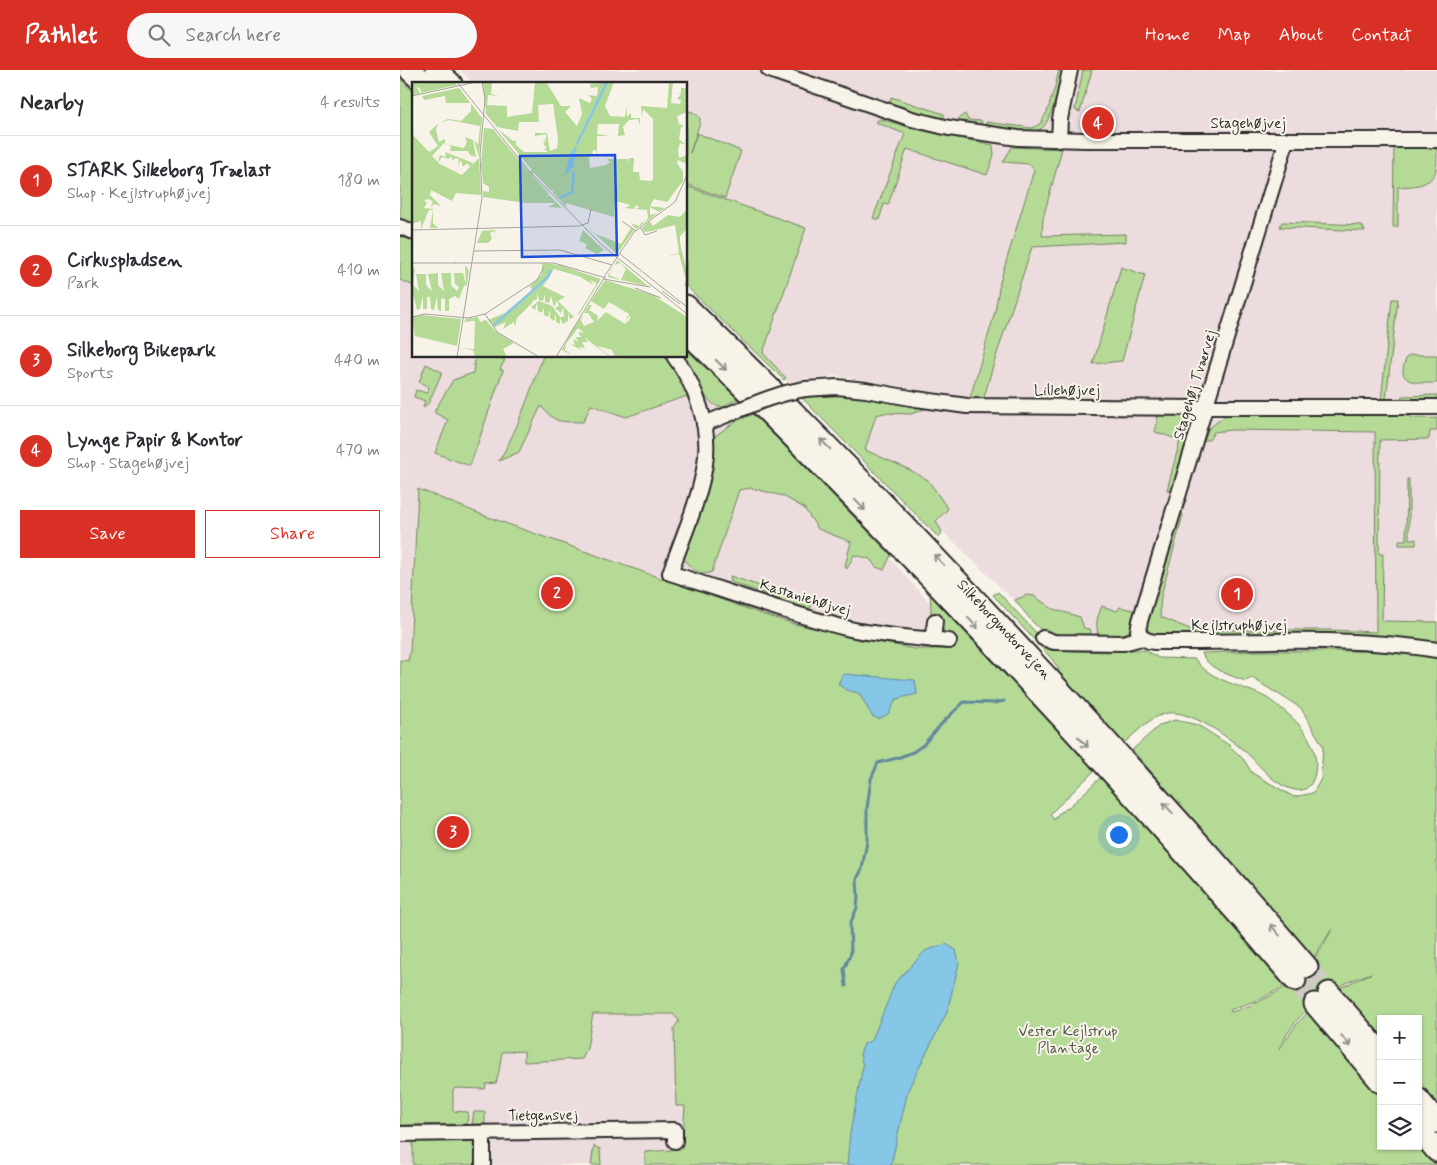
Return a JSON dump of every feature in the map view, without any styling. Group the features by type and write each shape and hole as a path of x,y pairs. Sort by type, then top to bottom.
{"highway":[{"path":"410,70 423,82"},
{"path":"436,70 449,82"},
{"name":"Silkeborgmotorvejen","path":"688,308 794,412 948,570 1113,747 1216,862 1301,973 1138,802 992,643 804,448 688,333"},
{"path":"1377,1049 1322,998 1377,1076"},
{"path":"1422,1104 1437,1122"},
{"path":"1422,1133 1437,1151"}],"street":[{"name":"Stagehøjvej","path":"770,70 912,119 948,128 1018,138 1059,140 1437,140"},
{"path":"1059,140 1060,118 1070,70"},
{"name":"Stagehøj Tværvej","path":"1142,638 1138,630 1140,621 1284,148 1284,140"},
{"path":"400,227 412,231"},
{"path":"676,358 685,370 697,396 704,424"},
{"name":"Lillehøjvej","path":"704,424 763,399 785,392 837,387 967,406 1437,407"},
{"name":"Kastaniehøjvej","path":"704,424 705,463 700,486 670,572 851,629 900,637 949,641"},
{"path":"933,640 935,621"},
{"name":"Kejlstruphøjvej","path":"1043,638 1054,642 1123,643 1142,638 1155,642 1348,642 1413,646 1437,650"},
{"name":"Tietgensvej","path":"400,1134 675,1130 675,1141"},
{"path":"483,1133 483,1165"}],"shaded area":[{"path":"460,70 1437,70 1437,400 1389,402 987,401 836,376 788,382 688,287 688,82 472,82"},
{"path":"400,217 412,220 412,358 686,358 702,380 741,426 878,545 953,629 949,653 400,661"},
{"path":"863,399 964,411 1222,417 1372,417 1437,420 1437,642 1378,631 1060,634 1036,622 848,439"},
{"path":"400,1013 673,1014 702,1054 697,1148 646,1152 645,1165 400,1165"}],"green space":[{"path":"1059,70 1063,70 1054,103 1045,125 1041,129 1022,132 986,127 986,122 1032,128 1040,124 1047,112"},
{"path":"1083,70 1092,70 1080,112 1075,110"},
{"path":"400,79 412,90 412,223 400,219"},
{"path":"891,97 944,114 944,119 890,106"},
{"path":"688,111 695,113 700,118 690,153 697,133 741,151 725,198 688,185"},
{"path":"965,114 968,120 982,121 981,126 958,121"},
{"path":"880,119 920,130 993,145 994,155 987,175 907,149 888,205 884,204 879,220 873,218 905,134 875,122"},
{"path":"1012,147 1062,149 1043,218 1042,236 1126,234 1126,242 1032,247 984,398 970,398 995,312 1000,282 1034,170 1029,164 1003,162"},
{"path":"1394,148 1434,148 1437,150 1436,170 1430,180 1425,183 1398,187 1398,227 1393,227"},
{"path":"688,187 806,228 763,353 786,378 784,380 688,288"},
{"path":"1282,222 1362,225 1365,231 1280,227"},
{"path":"400,231 412,235 412,285 400,280"},
{"path":"1121,267 1145,275 1122,361 1093,364"},
{"path":"1392,299 1398,299 1386,399 1381,401"},
{"path":"688,351 738,399 724,407 716,405 707,398 683,358 688,358"},
{"path":"1411,355 1437,355 1437,383 1415,382 1405,378 1403,366 1407,357"},
{"path":"475,358 500,358 505,360 500,369 503,370 470,466 435,453 448,420 435,413 435,410 453,380 473,373"},
{"path":"542,358 667,358 679,374 690,395 626,417 591,405 583,422 559,421 541,406 519,452 499,461 518,423"},
{"path":"426,364 442,372 429,402 424,408 425,401 414,397 416,390 427,393 429,387 419,382"},
{"path":"825,394 857,395 926,405 925,409 911,414 884,413 876,415 865,450 928,480 948,509 936,521 942,532 939,538 802,398"},
{"path":"1437,395 1437,399 1400,401 1402,396"},
{"path":"1375,412 1401,413 1409,417 1418,418 1437,418 1437,431 1430,431 1429,439 1380,440 1379,554 1383,554 1382,621 1437,622 1437,645 1155,636 1147,629 1148,613 1159,576 1162,575 1166,562 1165,558 1180,510 1183,515 1161,596 1161,617 1192,630 1376,632 1375,432 1231,430 1214,432 1209,440 1204,440 1208,429 1226,415 1374,415"},
{"path":"754,414 891,555 884,570 876,567 870,559 854,555 847,569 845,566 851,542 818,529 804,508 783,496 751,488 739,490 712,572 695,571 689,565 684,558 711,475 715,436 736,421"},
{"path":"1150,414 1185,414 1192,422 1191,438 1174,491 1167,490 1180,440 1155,432 1158,417"},
{"path":"1407,479 1409,479 1409,539 1416,539 1416,545 1399,545 1399,540 1406,540"},
{"name":"Vester Kejlstrup Plantage","path":"418,489 488,517 794,624 914,649 951,649 952,634 945,633 938,619 930,619 930,595 1006,676 1008,675 1095,770 1050,814 1054,820 1058,814 1069,807 1101,777 1285,985 1263,998 1230,1010 1231,1012 1264,999 1291,982 1314,959 1332,929 1314,957 1132,750 1160,725 1175,720 1198,725 1229,745 1244,760 1252,773 1294,797 1313,793 1321,779 1323,746 1301,708 1252,678 1245,681 1220,671 1205,659 1202,653 1352,651 1390,652 1437,657 1437,1103 1422,1085 1422,1015 1377,1015 1377,1031 1340,988 1372,973 1329,992 1317,1001 1295,1023 1279,1049 1308,1012 1377,1093 1377,1150 1422,1150 1422,1148 1436,1165 645,1165 645,1152 682,1149 685,1106 676,1106 674,1028 679,1021 673,1014 593,1014 587,1048 582,1059 524,1062 524,1051 502,1052 496,1083 486,1084 485,1089 455,1088 453,1091 453,1111 468,1112 467,1124 400,1125 400,660 408,661"},
{"path":"730,576 814,604 810,608 804,608 731,582"},
{"path":"998,592 1042,639 1056,649 1110,652 1116,650 1144,650 1159,658 1195,659 1209,673 1218,678 1267,698 1293,718 1304,730 1310,741 1314,751 1316,766 1310,785 1305,789 1299,790 1291,789 1279,783 1233,742 1209,726 1185,715 1174,713 1158,716 1148,722 1124,743 1058,671 1059,669 1051,658 993,595"},
{"path":"1027,595 1034,596 1053,609 1080,617 1084,628 1091,630 1090,636 1069,637 1044,632 1030,620 1015,600"},
{"path":"1102,606 1117,611 1120,607 1138,611 1129,631 1121,635 1098,636 1097,621"},
{"path":"474,1112 485,1112 485,1124 472,1124"},
{"path":"465,1138 476,1148 476,1165 413,1165 413,1140"},
{"path":"594,1146 600,1149 601,1165 591,1165"}],"water":[{"path":"843,674 915,680 917,694 896,699 889,713 879,719 872,716 859,693 846,690 838,684"},
{"path":"946,944 956,950 959,963 947,1012 908,1090 891,1165 847,1165 850,1133 863,1066 860,1054 864,1044 872,1040 895,983 925,951"}],"waterway":[{"path":"846,986 844,969 851,953 850,924 857,908 857,879 862,869 867,841 867,808 871,779 878,763 913,752 923,745 964,702 994,703 1004,701"}],"tunnel":[{"path":"1307,967 1329,993"},
{"path":"1295,980 1315,1004"}],"place":[{"name":"Lynge Papir & Kontor","path":"1098,123"},
{"name":"Cirkuspladsen","path":"557,593"},
{"name":"STARK Silkeborg Trælast","path":"1237,594"},
{"name":"Silkeborg Bikepark","path":"453,832"}]}
